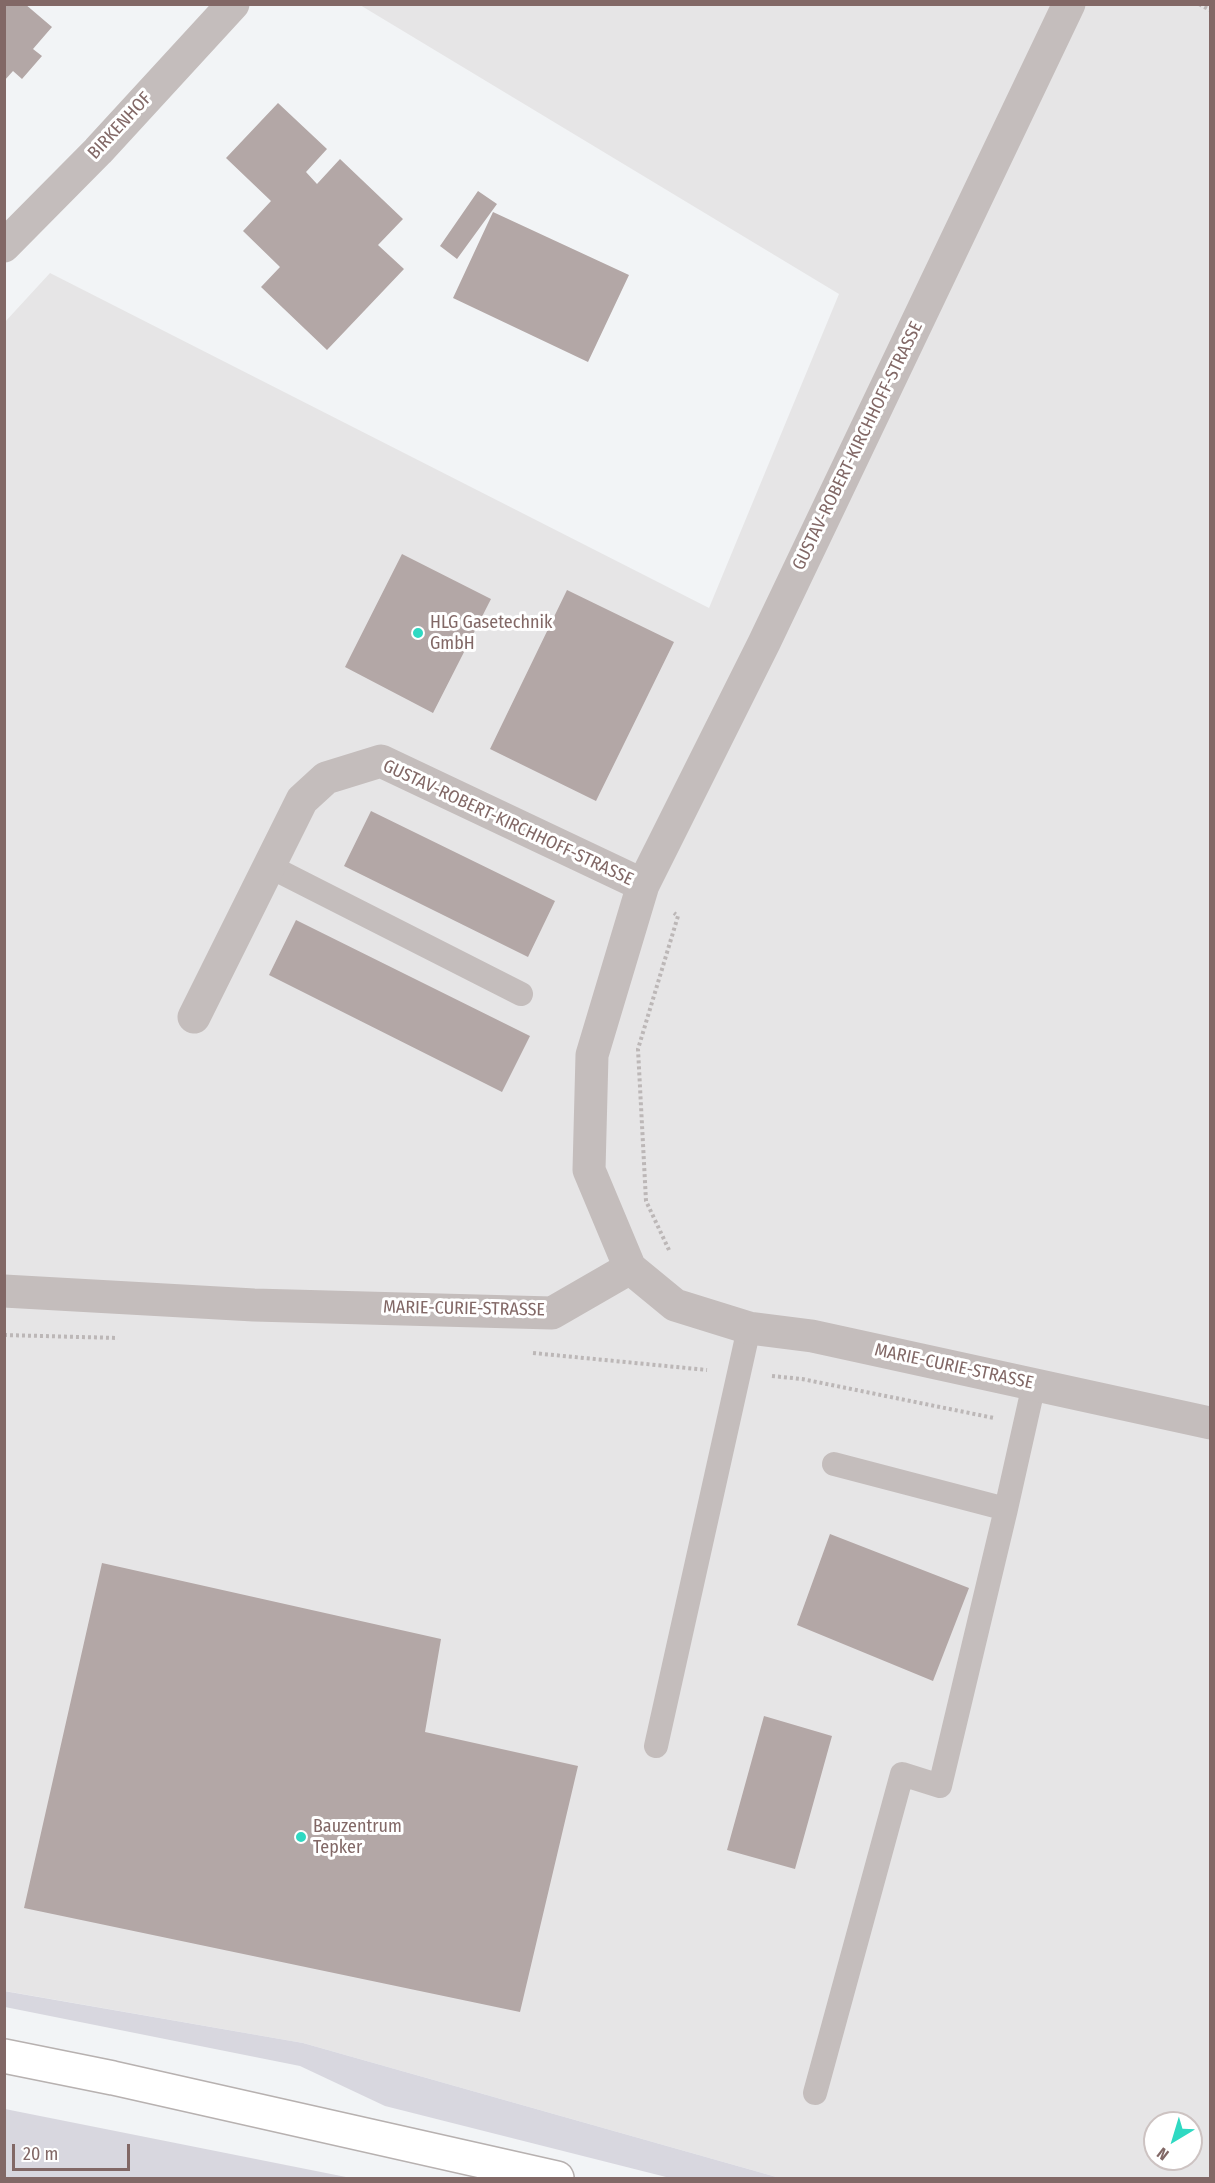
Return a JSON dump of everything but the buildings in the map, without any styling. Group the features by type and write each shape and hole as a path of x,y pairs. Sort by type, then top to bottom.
{"highway":[{"path":"4,2056 113,2078 557,2178"}],"street":[{"name":"BIRKENHOF","path":"4,246 98,151 233,4"},
{"name":"GUSTAV-ROBERT-KIRCHHOFF-STRASSE","path":"630,1268 589,1170 592,1055 643,885 769,632 1069,4"},
{"name":"GUSTAV-ROBERT-KIRCHHOFF-STRASSE","path":"194,1017 267,865 302,800 326,778 381,761 643,885"},
{"name":"MARIE-CURIE-STRASSE","path":"4,1291 254,1305 552,1312 630,1268 675,1305 749,1328 812,1336 1210,1423"}],"lane":[{"path":"267,865 520,994"},
{"path":"656,1746 749,1328"},
{"path":"815,2093 902,1774 940,1786 1027,1424 1034,1384"},
{"path":"834,1464 1006,1509"}],"path":[{"path":"1198,4 1210,10"},
{"path":"643,885 678,916 638,1048 646,1202 670,1254"},
{"path":"4,1335 123,1338"},
{"path":"802,1379 812,1336"},
{"path":"525,1352 802,1379 1027,1424"}],"shaded area":[{"path":"360,5 1210,5 1210,2178 780,2178 303,2043 5,1991 4,323 50,273 709,608 839,294"},
{"path":"4,1991 303,2043 780,2178 670,2178 385,2106 300,2066 5,2007"},
{"path":"5,2109 336,2175 351,2178 5,2178"}],"place":[{"name":"HLG Gasetechnik GmbH","path":"418,633"},
{"name":"Bauzentrum Tepker","path":"301,1837"}]}
